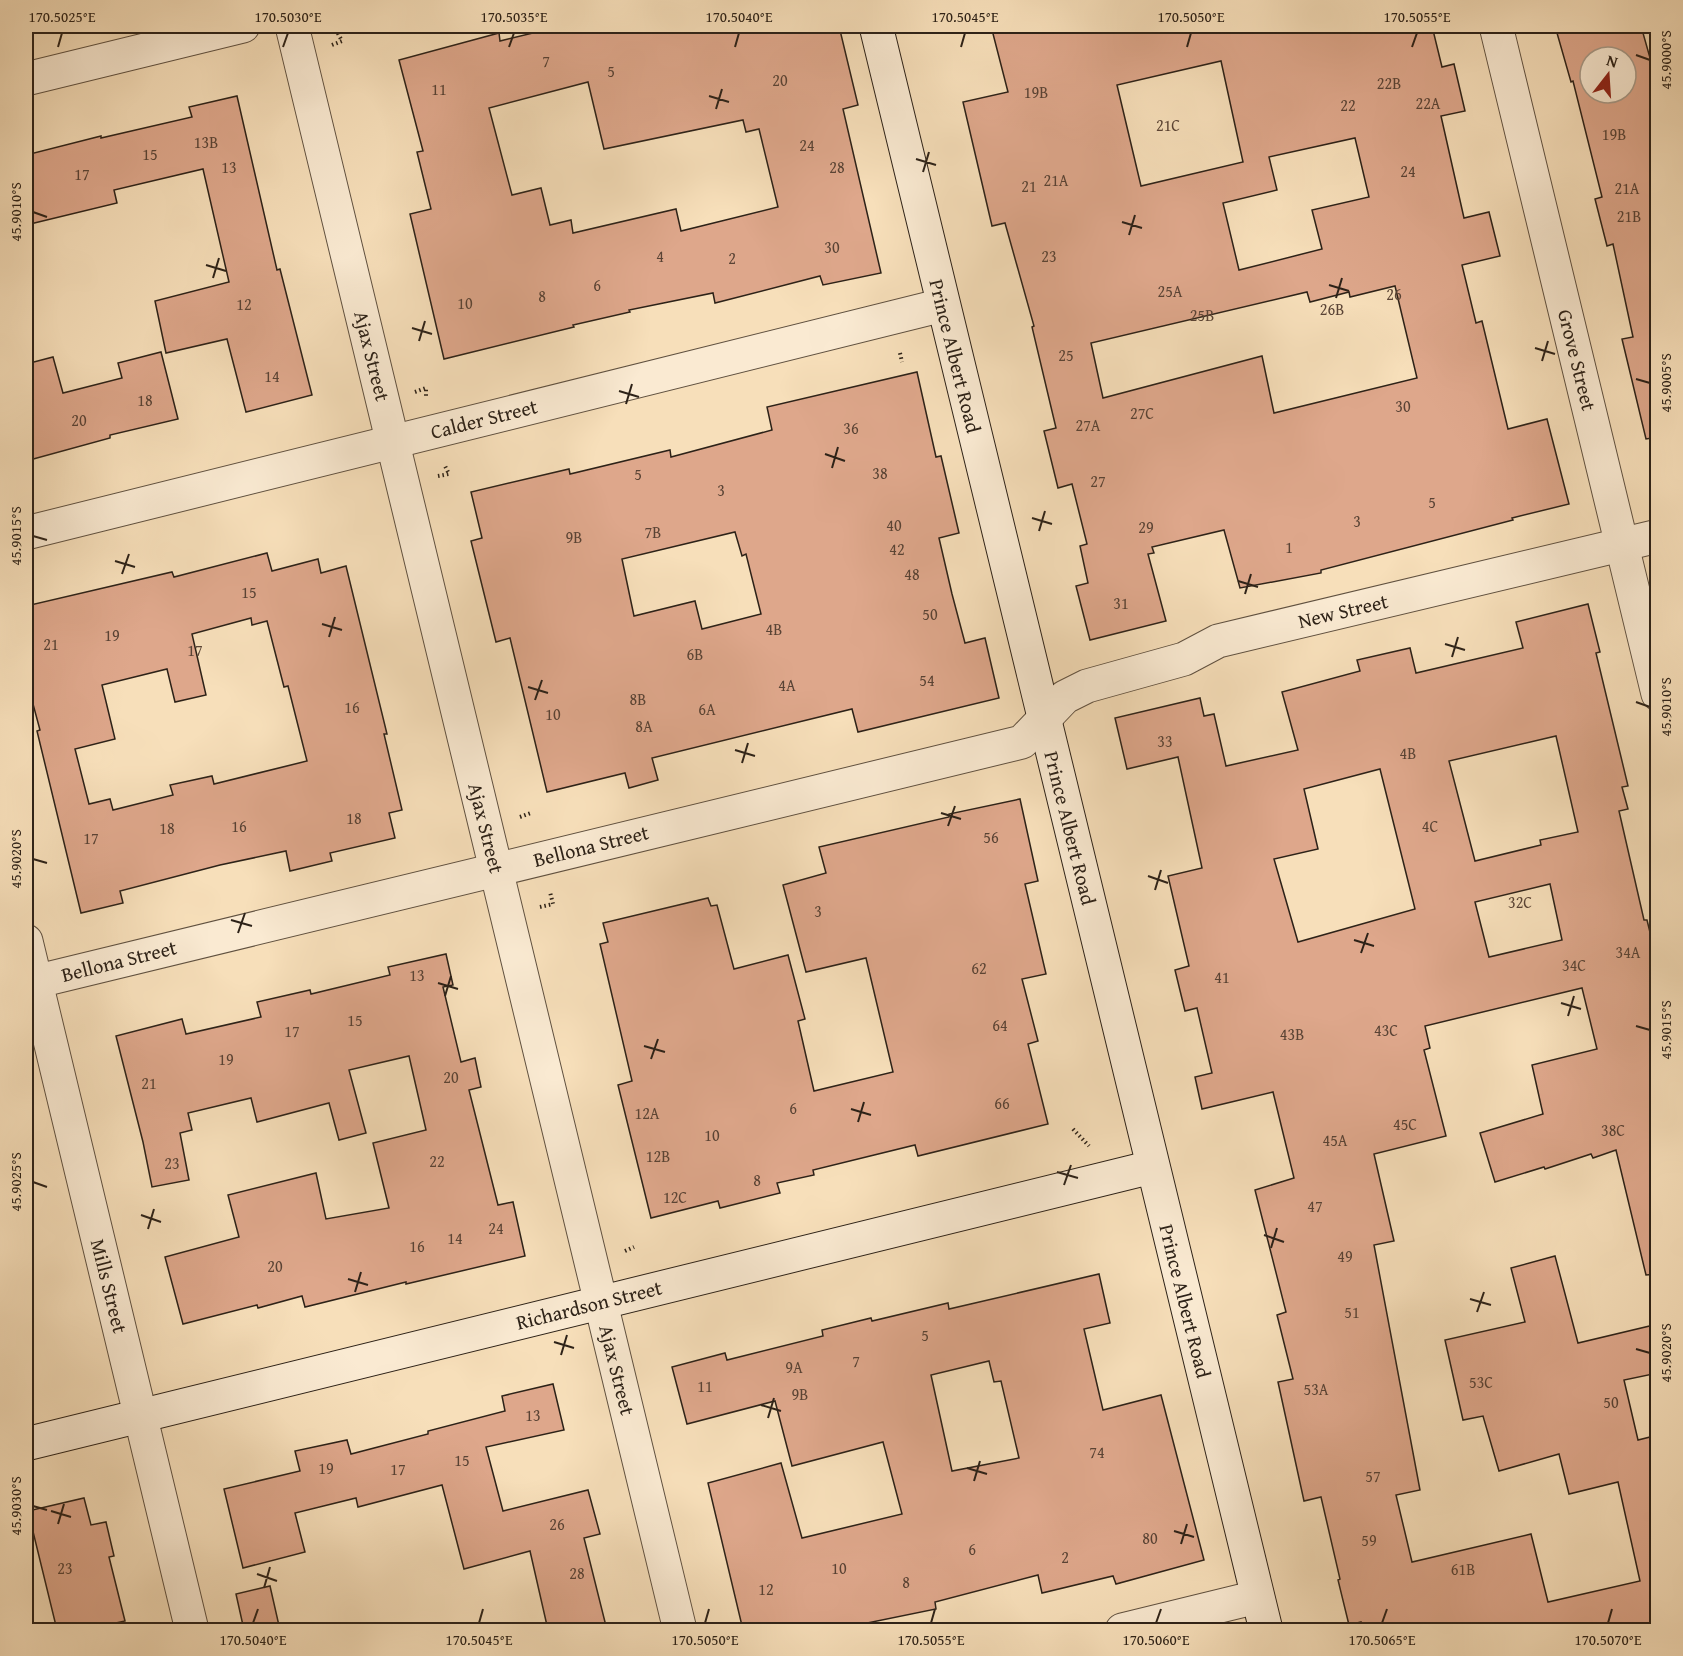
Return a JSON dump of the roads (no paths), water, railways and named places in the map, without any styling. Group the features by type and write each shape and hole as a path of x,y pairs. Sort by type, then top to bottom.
{"street":[{"path":"26,79 243,26"},
{"name":"Ajax Street","path":"292,26 680,1630"},
{"name":"Prince Albert Road","path":"876,26 1266,1630"},
{"name":"Grove Street","path":"1496,26 1658,694"},
{"name":"Calder Street","path":"26,533 943,305"},
{"name":"New Street","path":"1044,719 1065,697 1087,686 1184,659 1218,641 1658,536"},
{"name":"Bellona Street","path":"30,983 1022,742 1044,719"},
{"name":"Mills Street","path":"26,941 30,983 192,1630"},
{"name":"Richardson Street","path":"26,1444 1152,1167"},
{"path":"1122,1630 1257,1597"}]}
